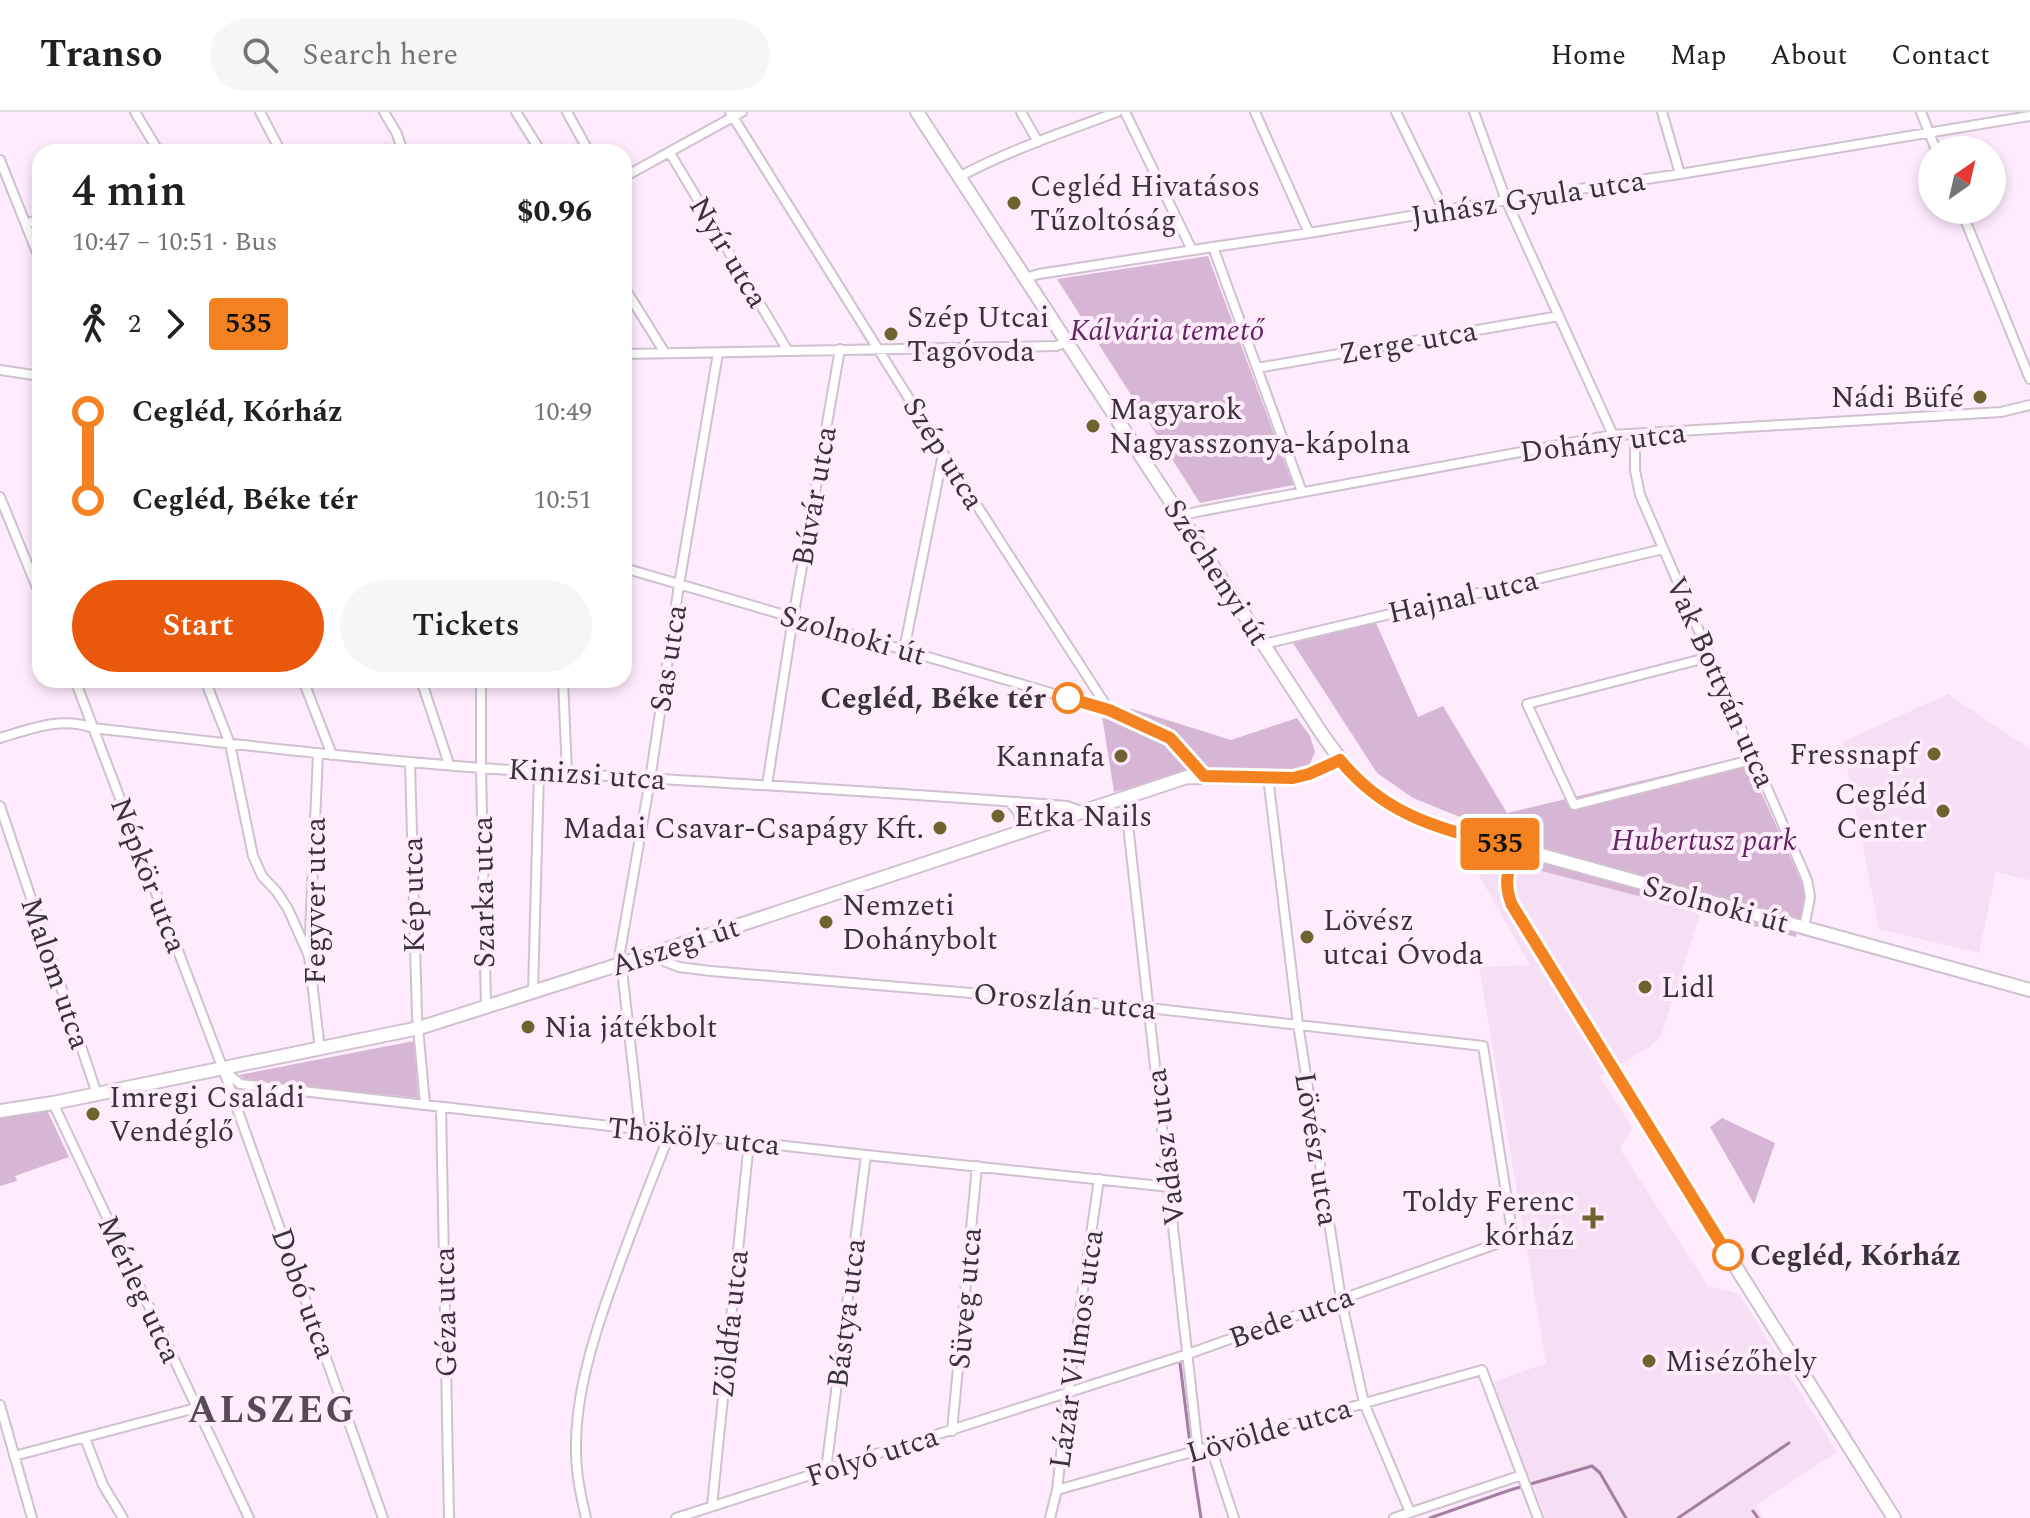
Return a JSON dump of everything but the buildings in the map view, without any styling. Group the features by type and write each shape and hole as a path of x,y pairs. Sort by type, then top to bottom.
{"main road":[{"name":"Széchenyi út","path":"917,112 1322,734 1364,787"},
{"path":"1309,774 1324,759 1328,743 1322,734"},
{"name":"Alszegi út","path":"0,1111 53,1103 419,1028 1187,777 1293,778 1340,760"},
{"name":"Szolnoki út","path":"1364,787 1416,820 2030,990"},
{"path":"1515,848 1506,879 1506,891 1512,905 1894,1518"}],"street":[{"path":"135,112 154,144"},
{"path":"260,112 277,144"},
{"path":"384,112 400,144"},
{"path":"516,112 536,144"},
{"path":"567,112 585,144"},
{"path":"1021,112 1038,142"},
{"path":"959,177 1117,112"},
{"path":"1125,112 1192,250"},
{"path":"1255,112 1309,233"},
{"path":"1396,112 1444,210"},
{"path":"1474,112 1506,200 1613,435"},
{"path":"1662,112 1680,174"},
{"path":"1921,112 1931,136"},
{"path":"632,173 735,114"},
{"name":"Szép utca","path":"735,114 943,453 1109,710"},
{"name":"Juhász Gyula utca","path":"1025,278 2030,116"},
{"name":"Nyír utca","path":"670,153 788,351"},
{"path":"0,160 32,239"},
{"path":"0,189 11,185"},
{"path":"26,224 32,222"},
{"path":"1967,224 2030,379"},
{"path":"1213,247 1302,492"},
{"path":"632,300 665,353"},
{"name":"Zerge utca","path":"1257,368 1559,316"},
{"path":"632,354 1056,346 1067,342"},
{"name":"Búvár utca","path":"767,785 840,349"},
{"name":"Sas utca","path":"640,1130 620,952 718,353"},
{"path":"0,370 32,375"},
{"name":"Dohány utca","path":"1180,516 1613,435 2001,412 2030,405"},
{"name":"Vak Bottyán utca","path":"1635,434 1636,482 1810,888 1804,928"},
{"path":"904,650 943,453"},
{"path":"0,497 32,575"},
{"name":"Hajnal utca","path":"1264,644 1663,549"},
{"name":"Szolnoki út","path":"632,570 1109,710 1170,738 1204,776"},
{"path":"1710,657 1527,704 1574,805 1755,759"},
{"name":"Népkör utca","path":"78,688 223,1069"},
{"path":"208,688 230,744 253,856 262,876 288,909 309,956"},
{"path":"306,688 332,755"},
{"path":"424,688 449,764"},
{"name":"Szarka utca","path":"481,688 486,1007"},
{"path":"563,688 567,773"},
{"name":"Kinizsi utca","path":"0,738 64,722 81,723 93,728 318,754 650,780 1067,806 1082,811"},
{"name":"Fegyver utca","path":"318,754 309,956 320,1049"},
{"name":"Kép utca","path":"410,762 419,1028"},
{"path":"533,991 539,772"},
{"name":"Lövész utca","path":"1268,777 1298,1024 1341,1299 1364,1403 1410,1512"},
{"name":"Vadász utca","path":"1124,797 1198,1450"},
{"path":"1010,802 1018,812 1024,830"},
{"name":"Malom utca","path":"0,806 97,1094"},
{"name":"Oroszlán utca","path":"649,955 679,967 711,971 1149,1008 1483,1046 1513,1238"},
{"path":"419,1028 425,1104"},
{"name":"Thököly utca","path":"223,1069 240,1084 1170,1187"},
{"name":"Dobó utca","path":"223,1069 383,1518"},
{"name":"Mérleg utca","path":"53,1103 249,1518"},
{"name":"Géza utca","path":"441,1107 449,1518"},
{"path":"586,1518 576,1450 584,1376 639,1209 670,1133"},
{"name":"Zöldfa utca","path":"712,1506 749,1142"},
{"name":"Bástya utca","path":"826,1470 866,1155"},
{"name":"Süveg utca","path":"952,1431 977,1166"},
{"name":"Lázár Vilmos utca","path":"1050,1518 1057,1490 1099,1179"},
{"name":"Bede utca","path":"1068,1393 1188,1354 1513,1238"},
{"name":"Lövölde utca","path":"1057,1490 1482,1370 1522,1477"},
{"name":"Folyó utca","path":"676,1518 1068,1393"},
{"path":"0,1405 32,1518"},
{"path":"14,1456 196,1408"},
{"path":"85,1438 103,1485 123,1518"},
{"path":"1211,1448 1234,1518"},
{"path":"1394,1518 1522,1477 1538,1518"}],"shaded area":[{"name":"Cegléd Center","path":"1948,694 2030,749 2030,880 1996,872 1979,953 1879,929 1842,742"},
{"name":"Toldy Ferenc kórház","path":"1462,846 1510,863 1701,912 1661,1036 1650,1047 1600,1076 1632,1128 1620,1149 1708,1286 1739,1294 1837,1452 1756,1505 1763,1518 1545,1518 1493,1382 1546,1363 1479,967 1530,965"}],"green space":[{"name":"Kálvária temető","path":"1208,256 1293,485 1200,503 1057,279"},
{"name":"Hubertusz park","path":"1376,623 1418,717 1443,706 1507,813 1745,756 1805,890 1796,937 1510,863 1462,846 1472,822 1413,798 1377,773 1293,643"},
{"path":"1129,708 1231,740 1297,718 1310,736 1315,752 1310,764 1293,773 1214,772 1198,764 1178,736"},
{"path":"1102,716 1165,740 1188,766 1186,773 1114,792"},
{"path":"414,1041 418,1098 246,1080 239,1075"},
{"path":"46,1108 69,1157 15,1176 17,1181 0,1186 0,1116"},
{"path":"1722,1118 1775,1143 1754,1204 1710,1127"}],"waterway":[{"path":"1180,1363 1190,1444"},
{"path":"1678,1518 1789,1443"},
{"path":"1192,1459 1201,1518"},
{"path":"1430,1518 1592,1466 1600,1473 1626,1518"},
{"path":"1753,1511 1758,1518"}],"bus line":[{"name":"535","path":"1068,698 1109,710 1170,738 1204,776 1293,778 1340,760 1364,787 1416,820 1515,848 1506,879 1506,891 1512,905 1728,1255"}],"place":[{"name":"Cegléd Hivatásos Tűzoltóság","path":"1014,203"},
{"name":"Szép Utcai Tagóvoda","path":"891,334"},
{"name":"Nádi Büfé","path":"1980,397"},
{"name":"Magyarok Nagyasszonya-kápolna","path":"1093,426"},
{"name":"Cegléd, Béke tér","path":"1068,698"},
{"name":"Fressnapf","path":"1934,754"},
{"name":"Kannafa","path":"1121,756"},
{"name":"Cegléd Center","path":"1943,811"},
{"name":"Etka Nails","path":"998,816"},
{"name":"Madai Csavar-Csapágy Kft.","path":"940,828"},
{"name":"Nemzeti Dohánybolt","path":"826,922"},
{"name":"Lövész utcai Óvoda","path":"1307,937"},
{"name":"Lidl","path":"1645,987"},
{"name":"Nia játékbolt","path":"528,1027"},
{"name":"Imregi Családi Vendéglő","path":"93,1114"},
{"name":"Toldy Ferenc kórház","path":"1593,1218"},
{"name":"Cegléd, Kórház","path":"1728,1255"},
{"name":"Misézőhely","path":"1649,1361"}],"district":[{"name":"ALSZEG","path":"272,1409"}]}
